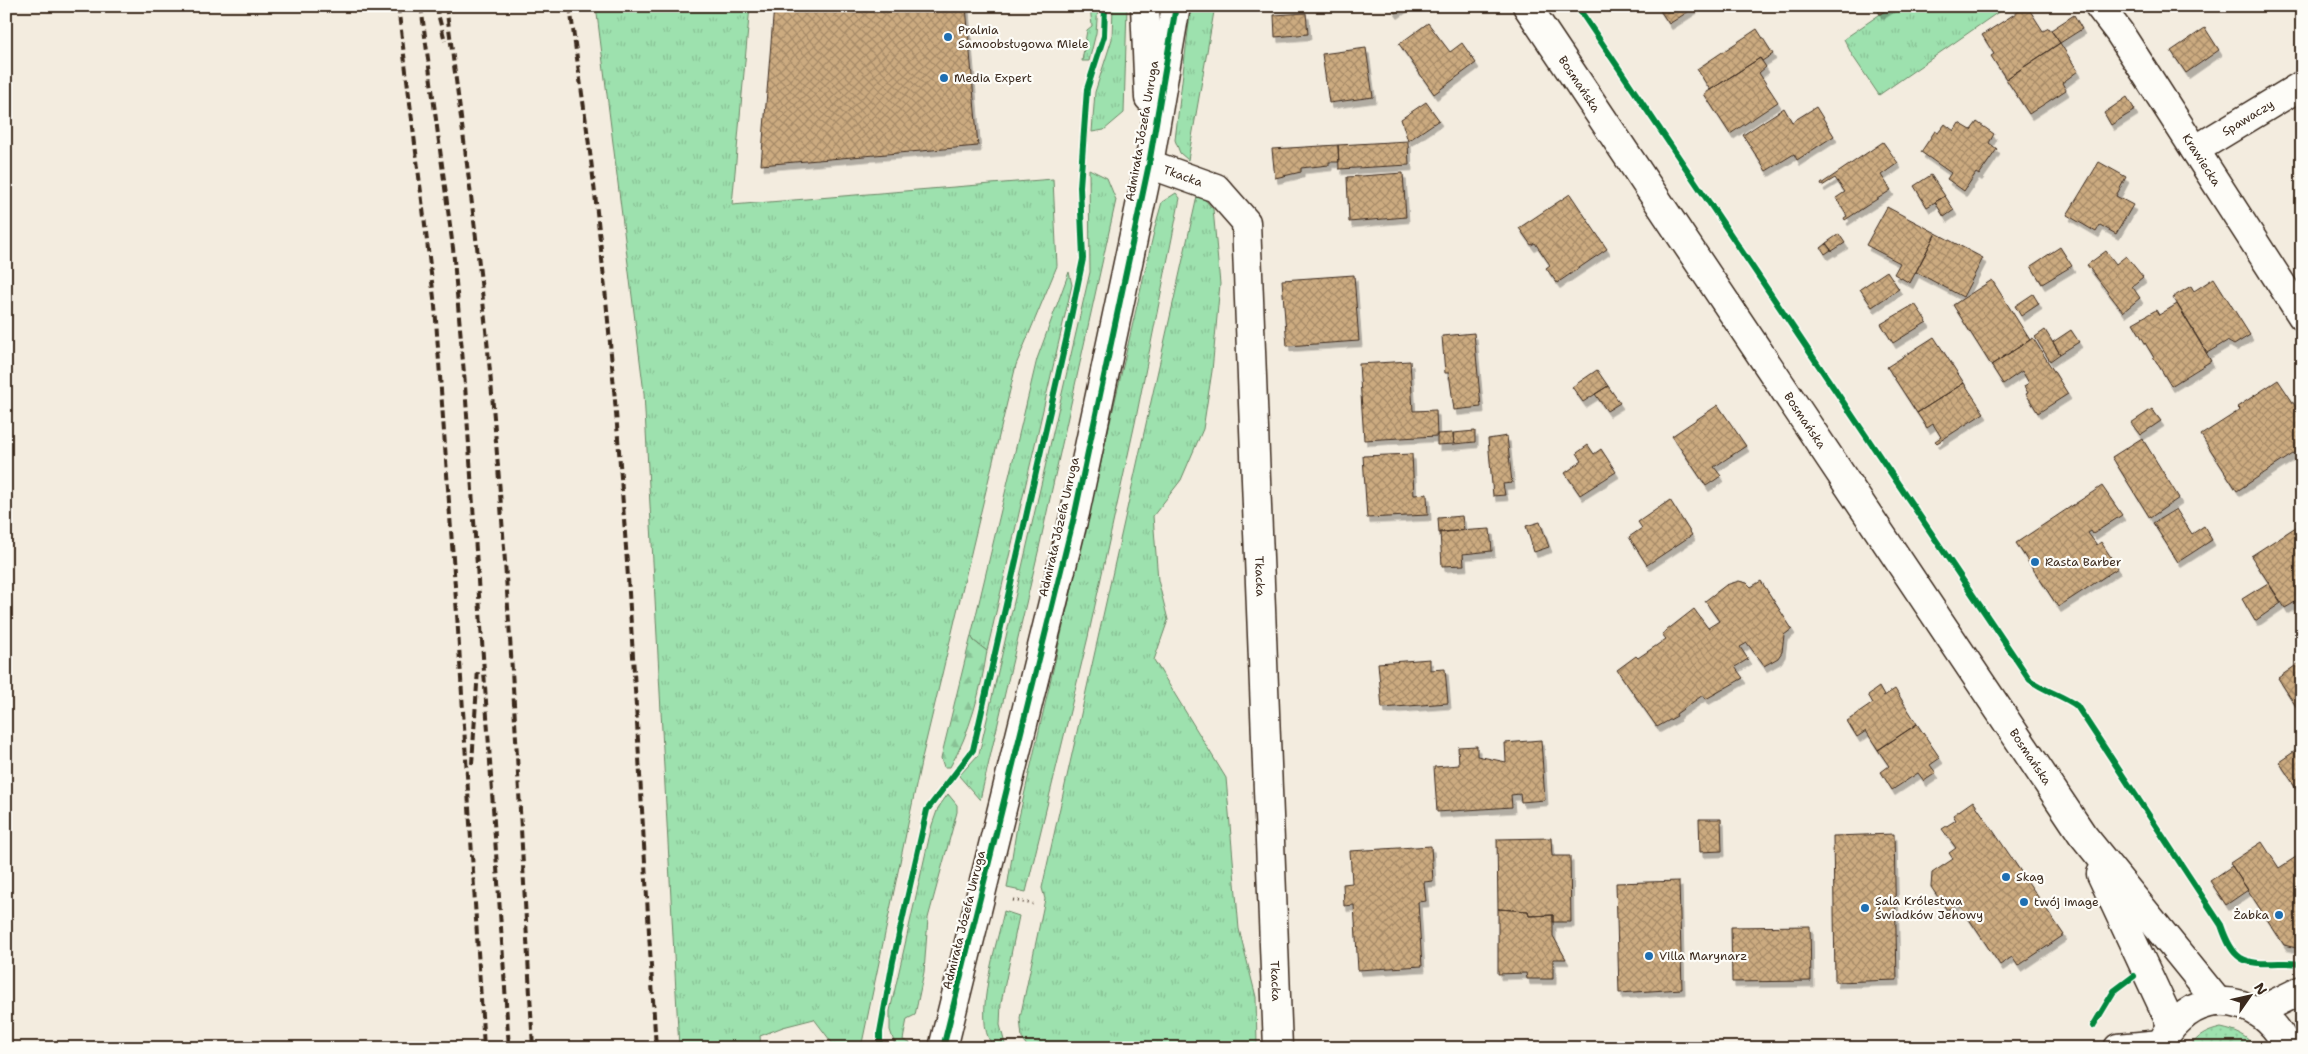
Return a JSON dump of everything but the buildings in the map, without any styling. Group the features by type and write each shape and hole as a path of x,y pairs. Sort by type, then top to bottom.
{"street":[{"name":"Admirała Józefa Unruga","path":"1145,6 1149,164"},
{"name":"Admirała Józefa Unruga","path":"943,1048 1075,513 1149,164 1176,6"},
{"name":"Bosmańska","path":"1527,6 2082,834 2218,1002"},
{"name":"Krawiecka","path":"2099,6 2119,32 2302,316"},
{"name":"Spawaczy","path":"2195,150 2302,85"},
{"name":"Tkacka","path":"1149,164 1216,188 1246,222 1278,1048"},
{"name":"Bosmańska","path":"2082,834 2165,1039"},
{"path":"2259,1011 2302,990"},
{"path":"2118,1048 2165,1039 2185,1014 2200,1006 2218,1002 2246,1006 2259,1011 2271,1021 2280,1033 2287,1048"}],"green space":[{"path":"596,6 750,6 732,205 1053,179 1057,266 1016,365 921,762 861,1048 836,1048 814,1019 783,1027 760,1036 761,1048 679,1048 644,393"},
{"path":"1090,6 1098,6 1096,33 1089,61 1082,61 1087,30 1092,26"},
{"path":"1113,6 1127,6 1124,113 1104,130 1092,132 1095,92 1112,39"},
{"path":"1191,6 1215,6 1188,160 1180,153 1175,140"},
{"path":"1892,6 2007,6 1879,95 1852,55 1844,39"},
{"path":"1089,169 1107,178 1116,200 1039,548 980,800 959,776 979,754 1090,272"},
{"path":"1198,192 1213,209 1220,284 1212,371 1203,429 1181,480 1153,516 1158,580 1168,620 1154,660 1226,778 1239,929 1256,997 1257,1045 1028,1048 1022,1038 1020,1018 1045,899 1042,888"},
{"path":"1176,193 1180,198 1135,423 1088,637 1026,892 1007,888 1017,826 1156,223 1162,202"},
{"path":"1069,272 1072,285 987,651 974,641 971,636 1037,359"},
{"path":"971,636 974,641 987,651 982,681 969,726 957,754 950,767 944,767 941,758"},
{"path":"948,794 957,805 957,812 928,918 924,972 915,1015 907,1019 903,1040 910,1043 909,1048 896,1048 890,1030 890,1011 932,825 938,808"},
{"path":"1004,911 1019,916 1001,1003 1000,1025 1006,1048 1000,1048 992,1044 987,1033 985,999 992,959"},
{"path":"2221,1028 2240,1034 2255,1048 2189,1048 2195,1040 2203,1035"}],"railway":[{"path":"398,6 435,306 457,614 484,1048"},
{"path":"421,6 453,248 465,385 509,1048"},
{"path":"436,6 445,41"},
{"path":"446,6 464,139 489,361 503,532 533,1048"},
{"path":"570,6 595,194 616,407 631,620 656,1048"},
{"path":"472,764 478,669"}],"cycle path":[{"path":"880,1048 880,1032 893,961 927,810 973,750 1067,336 1083,259 1080,187 1087,89 1104,36 1105,6"},
{"path":"943,1048 1075,513 1149,164 1176,6"},
{"path":"1577,6 2030,680 2077,706 2221,925 2225,937 2235,953 2241,958 2256,963 2296,963 2302,965"},
{"path":"2093,1026 2114,991 2134,976"}],"place":[{"name":"Pralnia Samoobsługowa Miele","path":"948,37"},
{"name":"Media Expert","path":"944,78"},
{"name":"Rasta Barber","path":"2035,562"},
{"name":"Skag","path":"2006,877"},
{"name":"twój image","path":"2024,902"},
{"name":"Sala Królestwa Świadków Jehowy","path":"1865,908"},
{"name":"Żabka","path":"2279,915"},
{"name":"Villa Marynarz","path":"1649,956"}]}
